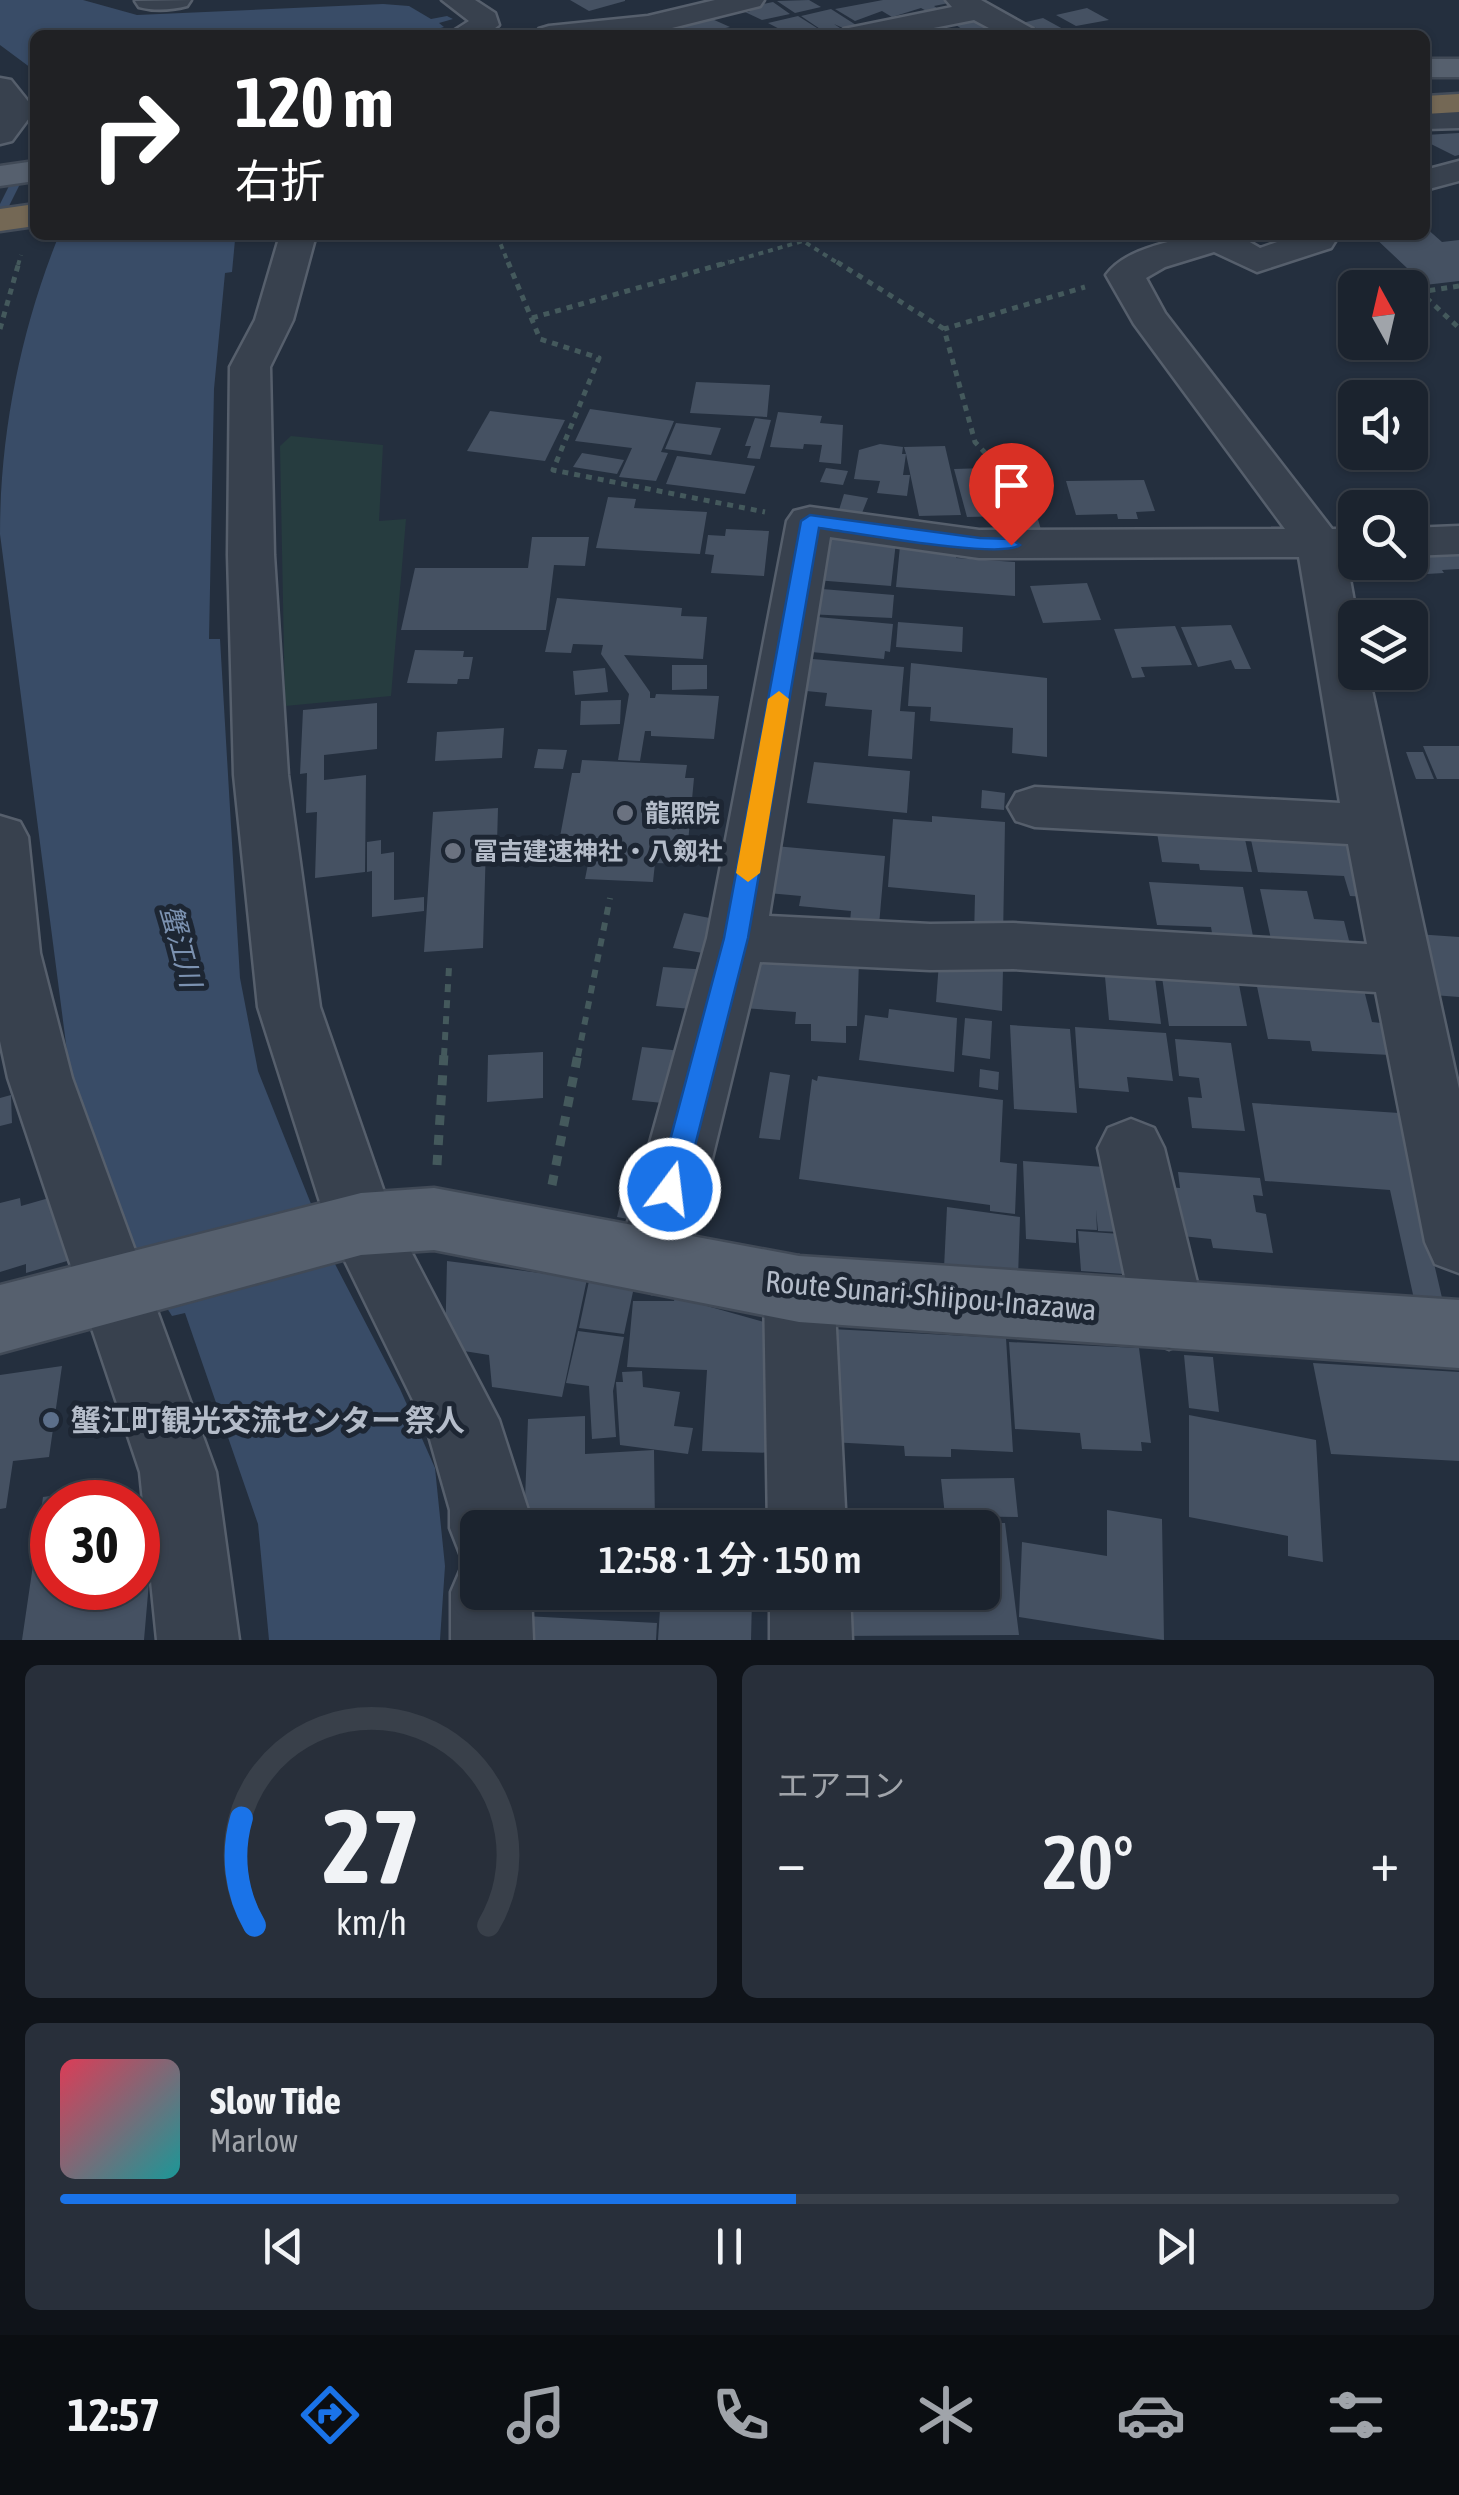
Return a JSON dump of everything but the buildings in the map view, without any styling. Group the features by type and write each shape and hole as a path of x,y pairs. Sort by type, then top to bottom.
{"highway":[{"path":"1430,86 1459,85"},
{"path":"1430,104 1459,104"},
{"path":"0,198 30,194"},
{"path":"0,220 30,230"}],"main road":[{"path":"1430,68 1459,68"},
{"path":"0,176 30,173"},
{"name":"Route Sunari-Shiipou-Inazawa","path":"0,1318 355,1226 434,1219 799,1289 1459,1334"}],"street":[{"path":"149,1 177,0"},
{"path":"456,0 473,27"},
{"path":"598,30 648,25 750,0"},
{"path":"873,30 970,5 1014,30"},
{"path":"720,9 762,28"},
{"path":"1430,119 1459,118"},
{"path":"1430,179 1459,170"},
{"path":"297,240 274,320 250,367 250,554 262,774 288,1007 355,1226 462,1420 489,1510"},
{"path":"1216,240 1152,259 1125,275 1148,316 1337,544 1372,825 1459,1242"},
{"path":"1230,240 1257,261 1318,240"},
{"path":"652,1261 736,938 810,521 980,544 1337,544"},
{"path":"1428,541 1459,540"},
{"path":"1035,807 1372,825"},
{"path":"0,837 20,1081 114,1290 178,1472 198,1640"},
{"path":"736,938 930,947 1013,946 1404,970"},
{"path":"1131,1148 1169,1315"},
{"path":"799,1289 807,1510"},
{"path":"491,1610 492,1640"},
{"path":"811,1610 812,1640"}],"path":[{"path":"0,329 2,308 30,233"},
{"path":"498,240 540,339 599,358 552,470 810,521"},
{"path":"532,318 803,241 944,329 975,442 1073,546"},
{"path":"944,329 1125,275"},
{"path":"1459,286 1420,292 1459,328"},
{"path":"540,1239 610,898"},
{"path":"434,1219 450,967"}],"green space":[{"path":"291,436 383,445 379,521 406,519 391,696 285,706 280,446"}],"water":[{"path":"0,0 83,0 137,15 383,4 409,6 431,19 453,19 439,23 444,27 434,30 30,30 30,67 0,45"},
{"name":"蟹江川","path":"57,240 235,240 232,272 225,273 214,389 209,639 220,639 240,978 258,1071 335,1264 400,1389 435,1468 445,1566 440,1640 269,1640 258,1524 185,1313 172,1316 127,1245 69,1067 0,534 4,457 15,382"}],"waterway":[{"path":"0,214 23,168"}],"slow traffic":[{"path":"748,873 779,699"}],"place":[{"name":"龍照院","path":"625,813"},
{"name":"冨吉建速神社・八剱社","path":"453,851"},
{"name":"蟹江町観光交流センター 祭人","path":"51,1420"}],"route":[{"path":"670,1189 736,938 810,521 1011,545"}]}
